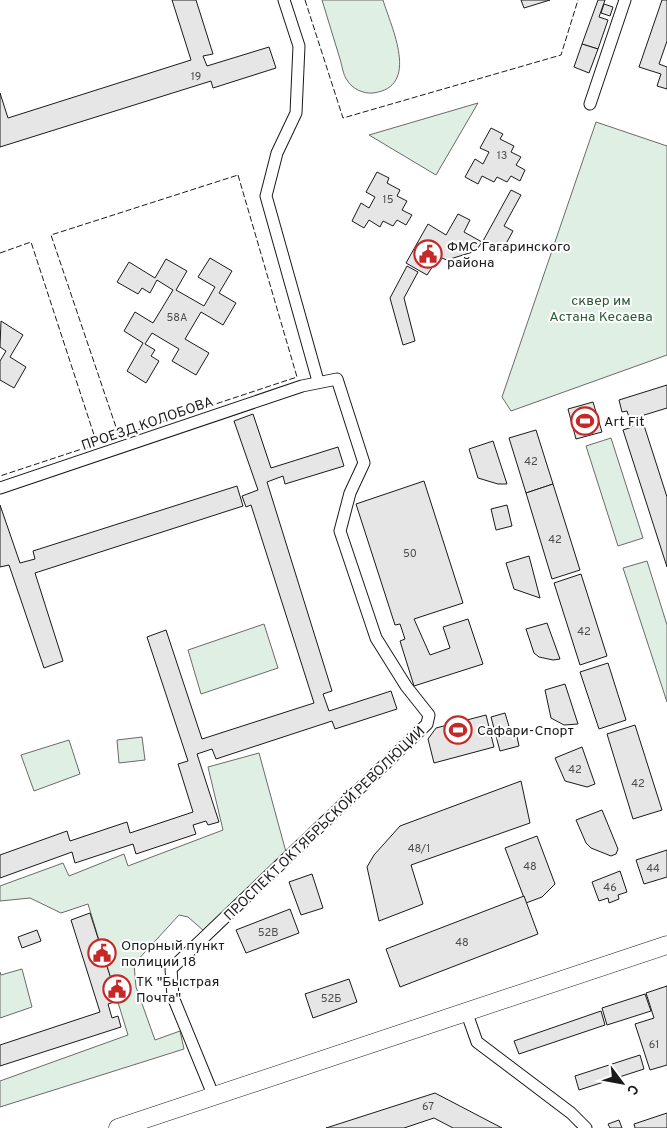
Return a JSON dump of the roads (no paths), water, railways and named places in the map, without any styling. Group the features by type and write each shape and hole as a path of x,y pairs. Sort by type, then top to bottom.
{"main road":[{"path":"118,1128 667,945"}],"street":[{"path":"284,0 299,46 296,113 277,153 266,196 318,381"},
{"path":"590,104 625,0"},
{"name":"ПРОЕЗД КОЛОБОВА","path":"0,488 302,386 318,381 337,379"},
{"name":"ПРОСПЕКТ ОКТЯБРЬСКОЙ РЕВОЛЮЦИИ","path":"214,1097 173,997 172,970 427,724 429,715 406,686 376,638 340,531 350,493 364,463 337,379"},
{"path":"466,1011 477,1042 571,1113 586,1128"}],"place":[{"name":"ФМС Гагаринского района","path":"428,254"},
{"name":"Art Fit","path":"585,421"},
{"name":"Сафари-Спорт","path":"458,730"},
{"name":"Опорный пункт полиции 18","path":"102,953"},
{"name":"ТК \"Быстрая Почта\"","path":"117,989"}],"park label":[{"name":"сквер им Астана Кесаева","path":"601,308"}]}
